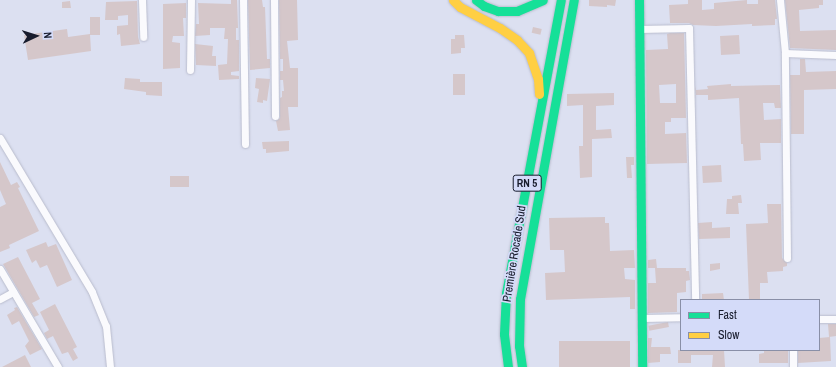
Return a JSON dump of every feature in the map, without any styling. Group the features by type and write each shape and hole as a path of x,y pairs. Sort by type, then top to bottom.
{"main road":[{"path":"453,0 460,7 500,28 517,40 529,53 538,79 539,123"},
{"path":"476,0 484,6 498,11 517,12 543,0"},
{"name":"Première Rocade Sud","path":"508,367 504,334 506,293 561,0"},
{"name":"Première Rocade Sud","path":"522,367 519,346 520,299 539,186 574,0"},
{"path":"639,0 642,367"}],"street":[{"path":"142,0 143,37"},
{"path":"190,70 191,0"},
{"path":"244,0 245,144"},
{"path":"274,0 275,116"},
{"path":"780,0 785,53 787,258"},
{"path":"639,29 689,28 695,299"},
{"path":"785,53 836,55"},
{"path":"0,138 92,292 106,326 110,367"},
{"path":"0,269 58,367"},
{"path":"0,299 13,292"},
{"path":"642,318 680,318"},
{"path":"820,319 836,319"},
{"path":"793,351 793,366"}],"building":[{"path":"231,0 237,0 238,28 236,28 236,40 239,40 239,71 231,72 231,75 239,76 239,79 219,80 218,65 227,64 228,39 224,39 225,28 210,28 210,35 195,36 196,24 199,24 198,3 231,4"},
{"path":"248,0 262,0 263,7 265,7 267,59 270,59 270,68 250,70"},
{"path":"279,0 297,0 298,40 287,41 290,68 298,68 298,107 288,107 290,130 278,131 276,121 280,118 280,98 282,97 282,91 284,91 283,80 280,80 280,71 283,71 283,59 280,59"},
{"path":"589,0 616,0 615,6 607,5 607,7 589,6"},
{"path":"688,0 702,0 702,10 714,9 714,3 747,0 747,4 758,4 758,0 775,0 777,19 775,19 775,25 752,26 752,24 716,26 693,25 689,23 670,23 669,5 688,4"},
{"path":"785,0 823,0 823,5 819,5 819,8 799,10 800,31 836,30 836,50 790,48"},
{"path":"70,1 71,8 62,8 62,2"},
{"path":"137,1 138,37 140,44 121,46 120,34 117,35 117,26 128,25 128,15 118,16 118,20 105,20 106,2"},
{"path":"186,3 186,18 183,18 184,36 173,36 172,42 180,43 180,68 163,69 163,4"},
{"path":"90,17 100,17 100,35 90,35"},
{"path":"533,27 542,29 540,35 532,33"},
{"path":"67,29 68,37 90,34 91,51 28,60 24,35"},
{"path":"684,33 686,118 671,118 671,122 665,122 665,134 686,133 687,163 647,164 646,50 668,49 667,34","holes":["676,84 676,103 660,103 659,85"]},
{"path":"455,35 464,35 465,48 461,48 461,53 451,54 451,39 455,39"},
{"path":"739,35 740,54 721,55 720,36"},
{"path":"195,44 213,46 212,56 216,56 216,66 196,65"},
{"path":"800,59 805,59 806,72 836,71 836,89 804,90 804,134 791,134 790,75 800,75"},
{"path":"453,74 465,74 465,95 453,95"},
{"path":"125,78 140,79 140,82 162,82 162,96 146,95 146,92 124,89"},
{"path":"256,78 270,79 267,101 263,100 263,103 257,102 259,89 255,88"},
{"path":"731,84 731,86 780,85 781,108 775,108 774,103 763,103 764,120 781,119 781,143 760,143 761,160 744,161 743,144 741,144 739,98 708,100 708,95 696,95 696,100 695,85 696,90 708,89 707,86"},
{"path":"614,93 614,105 596,106 596,130 611,129 612,138 592,139 592,177 580,178 579,146 583,146 583,105 567,106 567,94"},
{"path":"289,141 289,151 266,153 266,149 263,149 262,142"},
{"path":"626,157 634,157 634,165 631,165 632,178 627,178"},
{"path":"0,162 11,185 17,182 20,187 18,188 39,231 9,245 10,248 0,252 0,207 6,204 0,190"},
{"path":"721,165 722,182 703,183 702,166"},
{"path":"170,176 189,176 189,187 170,187"},
{"path":"741,195 742,203 738,203 739,214 726,214 727,199 732,199 732,196"},
{"path":"767,204 781,204 782,258 787,263 787,266 783,267 783,271 767,272 768,283 760,283 760,299 749,299 746,224 768,223"},
{"path":"605,217 605,223 609,223 610,251 634,250 635,268 624,268 625,279 635,280 635,309 630,309 630,297 546,300 545,273 565,272 564,250 550,250 549,218"},
{"path":"712,222 712,228 730,227 730,238 699,239 698,223"},
{"path":"46,242 48,247 56,244 72,280 57,287 47,265 40,268 36,260 32,263 26,250"},
{"path":"18,257 40,299 32,303 39,315 34,317 3,264"},
{"path":"656,259 657,268 648,268 648,260"},
{"path":"720,263 720,269 710,271 710,264"},
{"path":"655,268 686,268 686,271 689,271 690,280 686,281 686,292 677,293 677,312 648,313 648,283 656,283"},
{"path":"723,293 724,299 702,299 702,294"},
{"path":"55,304 77,347 73,349 78,358 73,361 68,352 62,354 53,336 47,339 44,333 49,330 40,312"},
{"path":"17,307 42,349 30,355 25,346 29,341 19,321 12,325 7,315"},
{"path":"668,322 669,327 649,331 648,326"},
{"path":"828,324 836,324 836,336 829,337"},
{"path":"830,337 831,361 798,363 798,351 820,351 820,338"},
{"path":"648,338 652,338 651,347 670,347 671,354 660,354 660,362 648,363"},
{"path":"559,341 630,341 630,367 559,367"},
{"path":"678,350 724,351 725,367 712,367 713,355 691,355 691,363 678,363"},
{"path":"764,351 788,351 788,363 759,363 759,354 764,353"},
{"path":"25,355 31,367 2,367"}],"traffic: fast":[{"path":"476,0 484,6 498,11 517,11 543,0"},
{"path":"508,367 504,334 506,293 561,0"},
{"path":"522,367 519,346 520,299 574,0"},
{"path":"639,0 642,367"}],"traffic: slow":[{"path":"453,0 460,7 500,28 517,40 529,53 538,79 539,94"}]}
